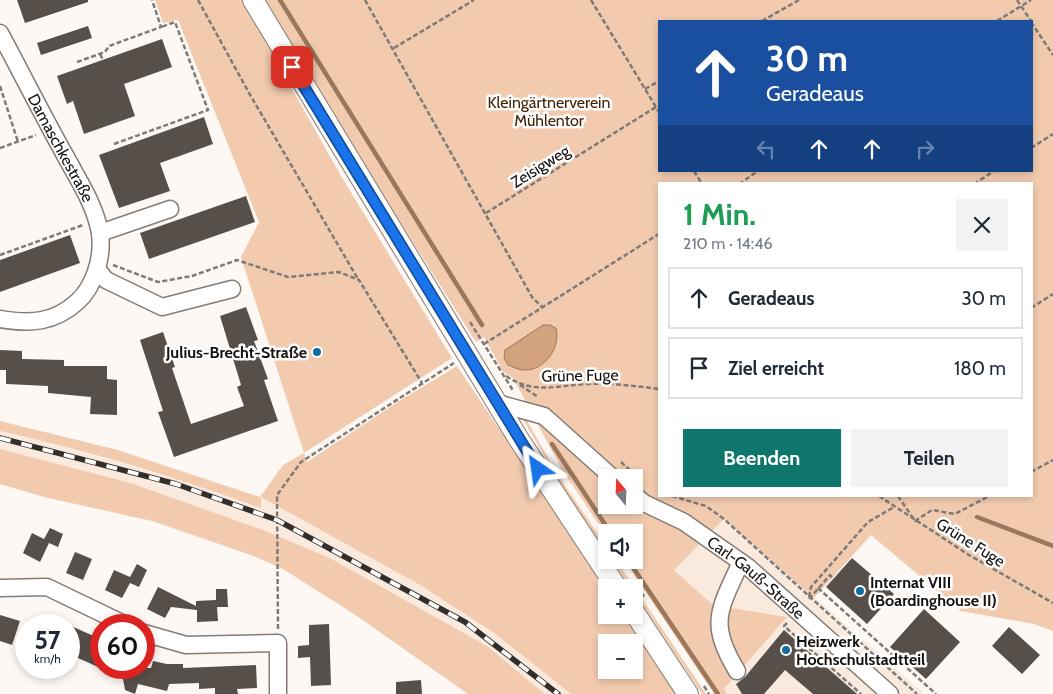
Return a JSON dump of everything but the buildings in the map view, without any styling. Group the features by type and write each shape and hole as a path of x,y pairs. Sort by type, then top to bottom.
{"main road":[{"path":"253,0 467,355 557,499 611,579"},
{"path":"642,624 688,694"}],"street":[{"name":"Damaschkestraße","path":"0,33 51,130 87,193 98,227 97,269"},
{"path":"98,227 170,209"},
{"path":"0,319 17,322 42,322 65,313 88,292 97,269 106,280 162,307 232,289"},
{"path":"497,403 544,416 603,469"},
{"name":"Carl-Gauß-Straße","path":"643,502 684,522 741,562 890,694"},
{"path":"737,671 720,640 718,624 721,606 741,562"},
{"path":"0,588 47,587 103,614"},
{"path":"155,636 186,645 278,643 278,694"}],"path":[{"path":"152,0 161,27"},
{"path":"198,0 249,93 422,383"},
{"path":"365,0 394,48 532,297 542,308"},
{"path":"394,48 474,0"},
{"path":"591,0 658,110"},
{"path":"764,20 799,0"},
{"path":"1018,0 1030,20"},
{"path":"998,20 1030,0"},
{"path":"77,62 100,54 109,46 175,22 208,110 114,144"},
{"path":"1033,25 1053,55"},
{"path":"100,54 103,60"},
{"path":"645,89 658,82"},
{"path":"0,86 18,142"},
{"name":"Zeisigweg","path":"486,213 656,107"},
{"path":"0,148 51,130"},
{"path":"1033,147 1053,134"},
{"path":"741,182 756,172"},
{"path":"977,182 992,172"},
{"path":"0,255 98,227"},
{"path":"484,344 658,235"},
{"path":"97,269 116,264 158,282 192,276 237,260 288,277 340,272 359,280"},
{"path":"1033,307 1053,294"},
{"path":"278,643 277,495 301,462 467,355"},
{"name":"Grüne Fuge","path":"504,376 520,385 546,388 610,384 658,390"},
{"path":"1033,471 1053,460"},
{"path":"675,497 706,506 724,519 809,599 917,694"},
{"name":"Grüne Fuge","path":"881,497 915,521 1018,585 1053,603"},
{"path":"899,497 915,521 932,510 955,514 988,497"},
{"path":"809,599 811,588 868,522 894,507"},
{"path":"833,579 830,575 818,588 936,694"}],"shaded area":[{"path":"543,325 550,325 556,328 556,343 550,357 539,367 532,369 522,370 508,365 504,358 505,350"},
{"path":"0,431 47,442 185,481 261,507 261,497 420,585 494,633 571,694 545,694 487,646 330,558 263,530 132,483 0,449"},
{"path":"724,519 924,694 727,694 723,689 787,617 713,605 674,570"}],"green space":[{"path":"155,0 242,0 341,176 452,358 304,453 241,257 259,222 178,20 163,23"},
{"name":"Kleingärtnerverein Mühlentor","path":"266,0 1053,0 1053,631 1034,624 961,611 871,535 814,598 724,519 674,570 713,605 787,617 724,689 727,694 714,694 643,588 643,579 637,579 630,569 643,569 643,524 599,524 561,468 513,378 503,372 484,337 476,342 316,89"},
{"path":"457,366 600,579 598,579 598,624 630,624 637,634 598,634 598,679 643,679 643,643 677,694 571,694 494,633 420,585 261,497 261,508 132,465 0,431 0,421 118,450 260,497 283,465 304,453 307,462 399,401"},
{"path":"523,419 526,419 556,472 598,534 598,540 565,492"},
{"path":"0,449 131,483 263,530 330,558 487,646 545,694 468,694 354,614 283,569 251,555 152,521 44,497 0,484"},
{"path":"618,569 622,569 629,579 625,579"},
{"path":"643,600 706,694 702,694 643,606"}],"waterway":[{"path":"280,0 482,325"},
{"path":"552,444 605,524"},
{"path":"977,517 1053,546"},
{"path":"634,569 718,694"}],"railway":[{"path":"0,438 176,484 277,520 465,622 558,694"}],"place":[{"name":"Julius-Brecht-Straße","path":"317,352"},
{"name":"Internat VIII (Boardinghouse II)","path":"860,591"},
{"name":"Heizwerk Hochschulstadtteil","path":"786,650"}],"route":[{"path":"292,67 538,469"}]}
